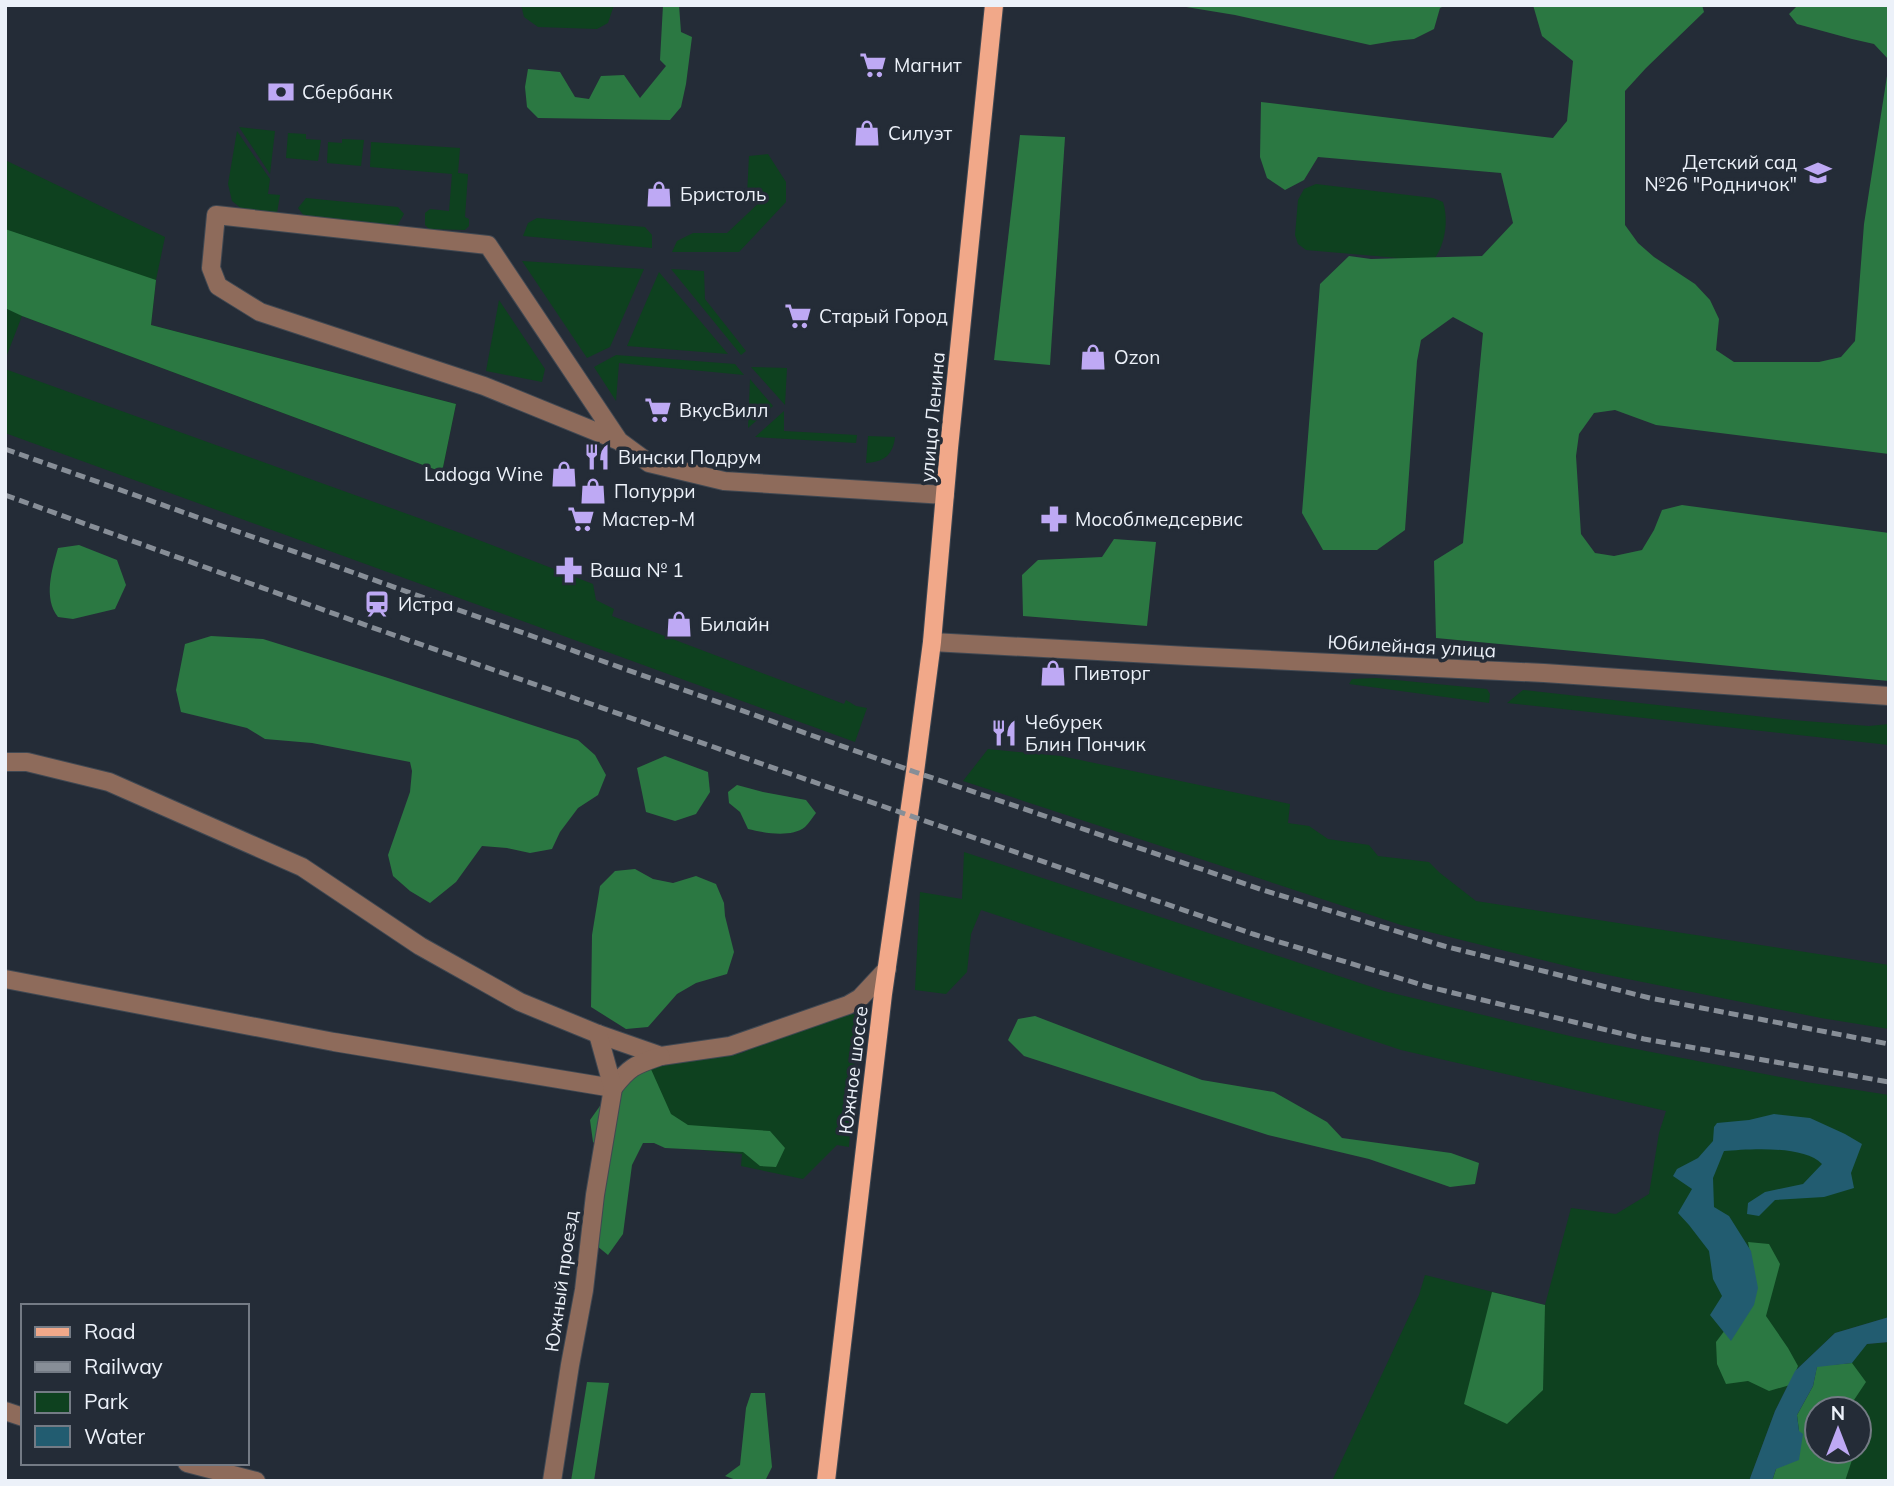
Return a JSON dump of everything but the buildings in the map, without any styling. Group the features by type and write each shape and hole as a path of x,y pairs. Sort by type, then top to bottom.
{"main road":[{"name":"улица Ленина","path":"929,665 994,5"},
{"name":"Южное шоссе","path":"826,1481 887,969 929,665"}],"street":[{"path":"619,441 488,245 216,215 211,268 218,286 260,312 484,386 619,441 649,463 724,481 945,495"},
{"name":"Юбилейная улица","path":"932,642 1544,673 1889,696"},
{"path":"5,762 27,762 109,782 302,867 421,946 520,1002 661,1056"},
{"path":"613,1088 627,1070 641,1063 661,1056 730,1046 848,1005 860,998 887,969"},
{"path":"5,979 334,1042 613,1088"},
{"path":"598,1034 613,1088"},
{"name":"Южный проезд","path":"552,1481 584,1290 594,1195 613,1088"},
{"path":"195,1465 256,1481"}],"green space":[{"path":"521,5 614,5 608,23 597,29 538,27 524,17"},
{"path":"663,5 679,5 681,32 692,37 681,107 670,120 538,118 527,107 525,87 528,69 560,72 575,97 589,99 601,76 624,75 640,98 666,66 660,60"},
{"path":"1174,5 1446,5 1440,8 1434,29 1414,39 1370,45 1235,15"},
{"path":"1533,5 1702,5 1704,12 1625,91 1625,225 1638,243 1695,284 1710,300 1719,319 1716,350 1734,362 1819,362 1841,357 1855,341 1864,224 1889,63 1889,454 1656,425 1615,410 1594,413 1579,434 1576,456 1581,534 1595,553 1614,556 1642,550 1662,510 1682,505 1889,533 1889,681 1436,638 1434,561 1463,543 1483,333 1453,317 1421,340 1417,361 1405,530 1377,550 1323,550 1302,513 1320,284 1349,256 1371,259 1482,256 1513,223 1501,173 1318,157 1304,180 1285,190 1267,178 1260,157 1261,102 1553,138 1567,121 1573,61 1542,36"},
{"path":"1798,5 1889,5 1889,60 1874,44 1797,24 1789,14"},
{"path":"239,127 275,131 270,174"},
{"path":"237,131 270,179 268,194 280,195 277,213 242,209 232,201 228,184"},
{"path":"288,133 306,134 306,139 321,140 318,161 286,158"},
{"path":"1020,135 1065,137 1050,365 994,360"},
{"path":"342,139 364,140 361,166 327,163 328,142 342,143"},
{"path":"371,142 460,148 458,173 468,174 465,217 469,219 469,226 465,230 429,229 425,225 425,213 430,209 449,211 452,174 370,167"},
{"path":"768,154 786,182 786,202 739,252 672,252 677,241 693,233 727,233 764,198 747,195 749,156"},
{"path":"5,160 165,237 156,280 151,325 456,404 442,472 22,316 5,360"},
{"path":"1316,184 1433,198 1443,202 1446,225 1437,255 1433,261 1306,250 1298,244 1295,235 1298,200 1304,189"},
{"path":"306,198 398,207 404,214 397,226 304,216 298,208"},
{"path":"537,218 645,227 652,235 652,248 523,236 528,223"},
{"path":"5,229 156,280 151,325 456,404 442,472 5,308"},
{"path":"522,261 644,269 610,347 587,358"},
{"path":"671,269 704,271 705,299 746,351 741,355"},
{"path":"659,272 728,354 627,346"},
{"path":"499,300 545,369 542,382 486,371"},
{"path":"616,355 735,364 744,375 619,363 616,401 594,367"},
{"path":"751,367 787,368 785,405"},
{"path":"5,369 463,534 593,584 596,600 614,609 612,616 844,704 846,700 867,708 855,742 5,433"},
{"path":"750,379 773,406 748,428"},
{"path":"784,411 784,431 857,435 856,443 755,437"},
{"path":"868,436 895,437 890,453 878,461 866,463"},
{"path":"1114,539 1156,542 1147,626 1023,616 1022,575 1038,560 1102,557"},
{"path":"79,545 117,560 126,585 115,609 73,619 58,617 53,609 50,592 51,574 58,548"},
{"path":"211,636 263,639 578,740 595,755 606,775 598,795 578,808 560,832 552,849 530,853 482,846 456,882 430,903 393,876 388,855 410,792 410,762 312,743 265,739 247,728 181,712 176,690 185,644"},
{"path":"1376,678 1487,689 1490,694 1489,703 1349,684 1352,679"},
{"path":"1523,690 1792,720 1869,726 1889,724 1889,745 1507,703"},
{"path":"988,749 1061,756 1290,804 1288,823 1309,826 1328,839 1369,845 1378,856 1429,862 1476,901 1889,965 1889,1029 1583,970 1401,925 963,781"},
{"path":"665,756 708,772 710,792 696,814 675,821 646,812 637,768"},
{"path":"737,785 806,800 816,813 805,827 792,833 748,829 740,812 729,803 728,792"},
{"path":"964,852 1384,991 1574,1037 1806,1082 1889,1095 1889,1317 1835,1333 1795,1371 1775,1411 1749,1481 1332,1481 1419,1295 1425,1275 1545,1305 1571,1208 1616,1214 1649,1194 1659,1133 1666,1111 1401,1050 981,910 971,934 967,972 946,994 915,990 920,892 962,899"},
{"path":"635,869 653,879 673,883 696,876 716,884 724,903 734,952 727,974 696,983 677,994 648,1027 626,1029 591,1007 592,935 600,886 615,871"},
{"path":"835,1011 858,1015 849,1147 837,1145 803,1179 741,1166 742,1154 661,1146 637,1074 667,1063 742,1053 810,1019"},
{"path":"1035,1016 1202,1080 1274,1092 1327,1122 1342,1138 1451,1153 1479,1163 1475,1184 1450,1187 1369,1159 1268,1135 1024,1056 1008,1040 1018,1019"},
{"path":"629,1065 650,1067 671,1114 688,1125 770,1131 785,1148 776,1167 760,1166 743,1152 665,1148 654,1143 643,1143 632,1165 623,1234 608,1255 591,1241 603,1151 593,1142 590,1120"},
{"path":"1748,1242 1769,1244 1780,1264 1766,1316 1798,1366 1790,1385 1769,1391 1748,1381 1726,1384 1717,1364 1716,1342 1731,1322 1752,1263"},
{"path":"1492,1292 1545,1305 1543,1390 1507,1424 1464,1404"},
{"path":"1889,1342 1889,1481 1772,1481 1797,1415 1803,1409 1803,1465 1873,1465 1873,1395 1817,1395 1867,1344"},
{"path":"1852,1363 1866,1382 1857,1395 1808,1395 1817,1366"},
{"path":"587,1382 609,1383 594,1481 571,1481"},
{"path":"751,1393 765,1393 772,1467 765,1481 739,1481 725,1476 740,1465 746,1408"},
{"path":"1803,1404 1803,1465 1850,1465 1845,1481 1772,1481 1776,1469 1799,1431 1797,1415"}],"water":[{"path":"1774,1114 1810,1118 1862,1144 1851,1173 1854,1188 1824,1197 1775,1200 1759,1216 1747,1214 1748,1203 1765,1192 1803,1184 1822,1164 1814,1158 1790,1151 1724,1151 1713,1178 1714,1207 1729,1216 1751,1251 1758,1288 1754,1305 1731,1341 1710,1315 1722,1296 1713,1279 1709,1251 1678,1213 1692,1189 1673,1176 1677,1169 1698,1158 1713,1141 1717,1123"},
{"path":"1889,1317 1889,1342 1867,1344 1852,1363 1817,1367 1813,1386 1808,1395 1803,1395 1803,1404 1797,1415 1799,1431 1803,1434 1799,1460 1776,1469 1772,1481 1749,1481 1775,1411 1795,1371 1835,1333"}],"railway":[{"path":"5,449 915,772 1263,890 1444,946 1650,998 1889,1044"},
{"path":"5,495 371,627 1253,934 1429,987 1644,1039 1889,1082"}],"place":[{"name":"Магнит","path":"873,65"},
{"name":"Сбербанк","path":"281,92"},
{"name":"Силуэт","path":"867,133"},
{"name":"Детский сад №26 \"Родничок\"","path":"1818,173"},
{"name":"Бристоль","path":"659,194"},
{"name":"Старый Город","path":"798,316"},
{"name":"Ozon","path":"1093,357"},
{"name":"ВкусВилл","path":"658,410"},
{"name":"Вински Подрум","path":"597,457"},
{"name":"Ladoga Wine","path":"564,474"},
{"name":"Попурри","path":"593,491"},
{"name":"Мастер-М","path":"581,519"},
{"name":"Мособлмедсервис","path":"1054,519"},
{"name":"Ваша № 1","path":"569,570"},
{"name":"Истра","path":"377,604"},
{"name":"Билайн","path":"679,624"},
{"name":"Пивторг","path":"1053,673"},
{"name":"Чебурек Блин Пончик","path":"1004,733"}]}
